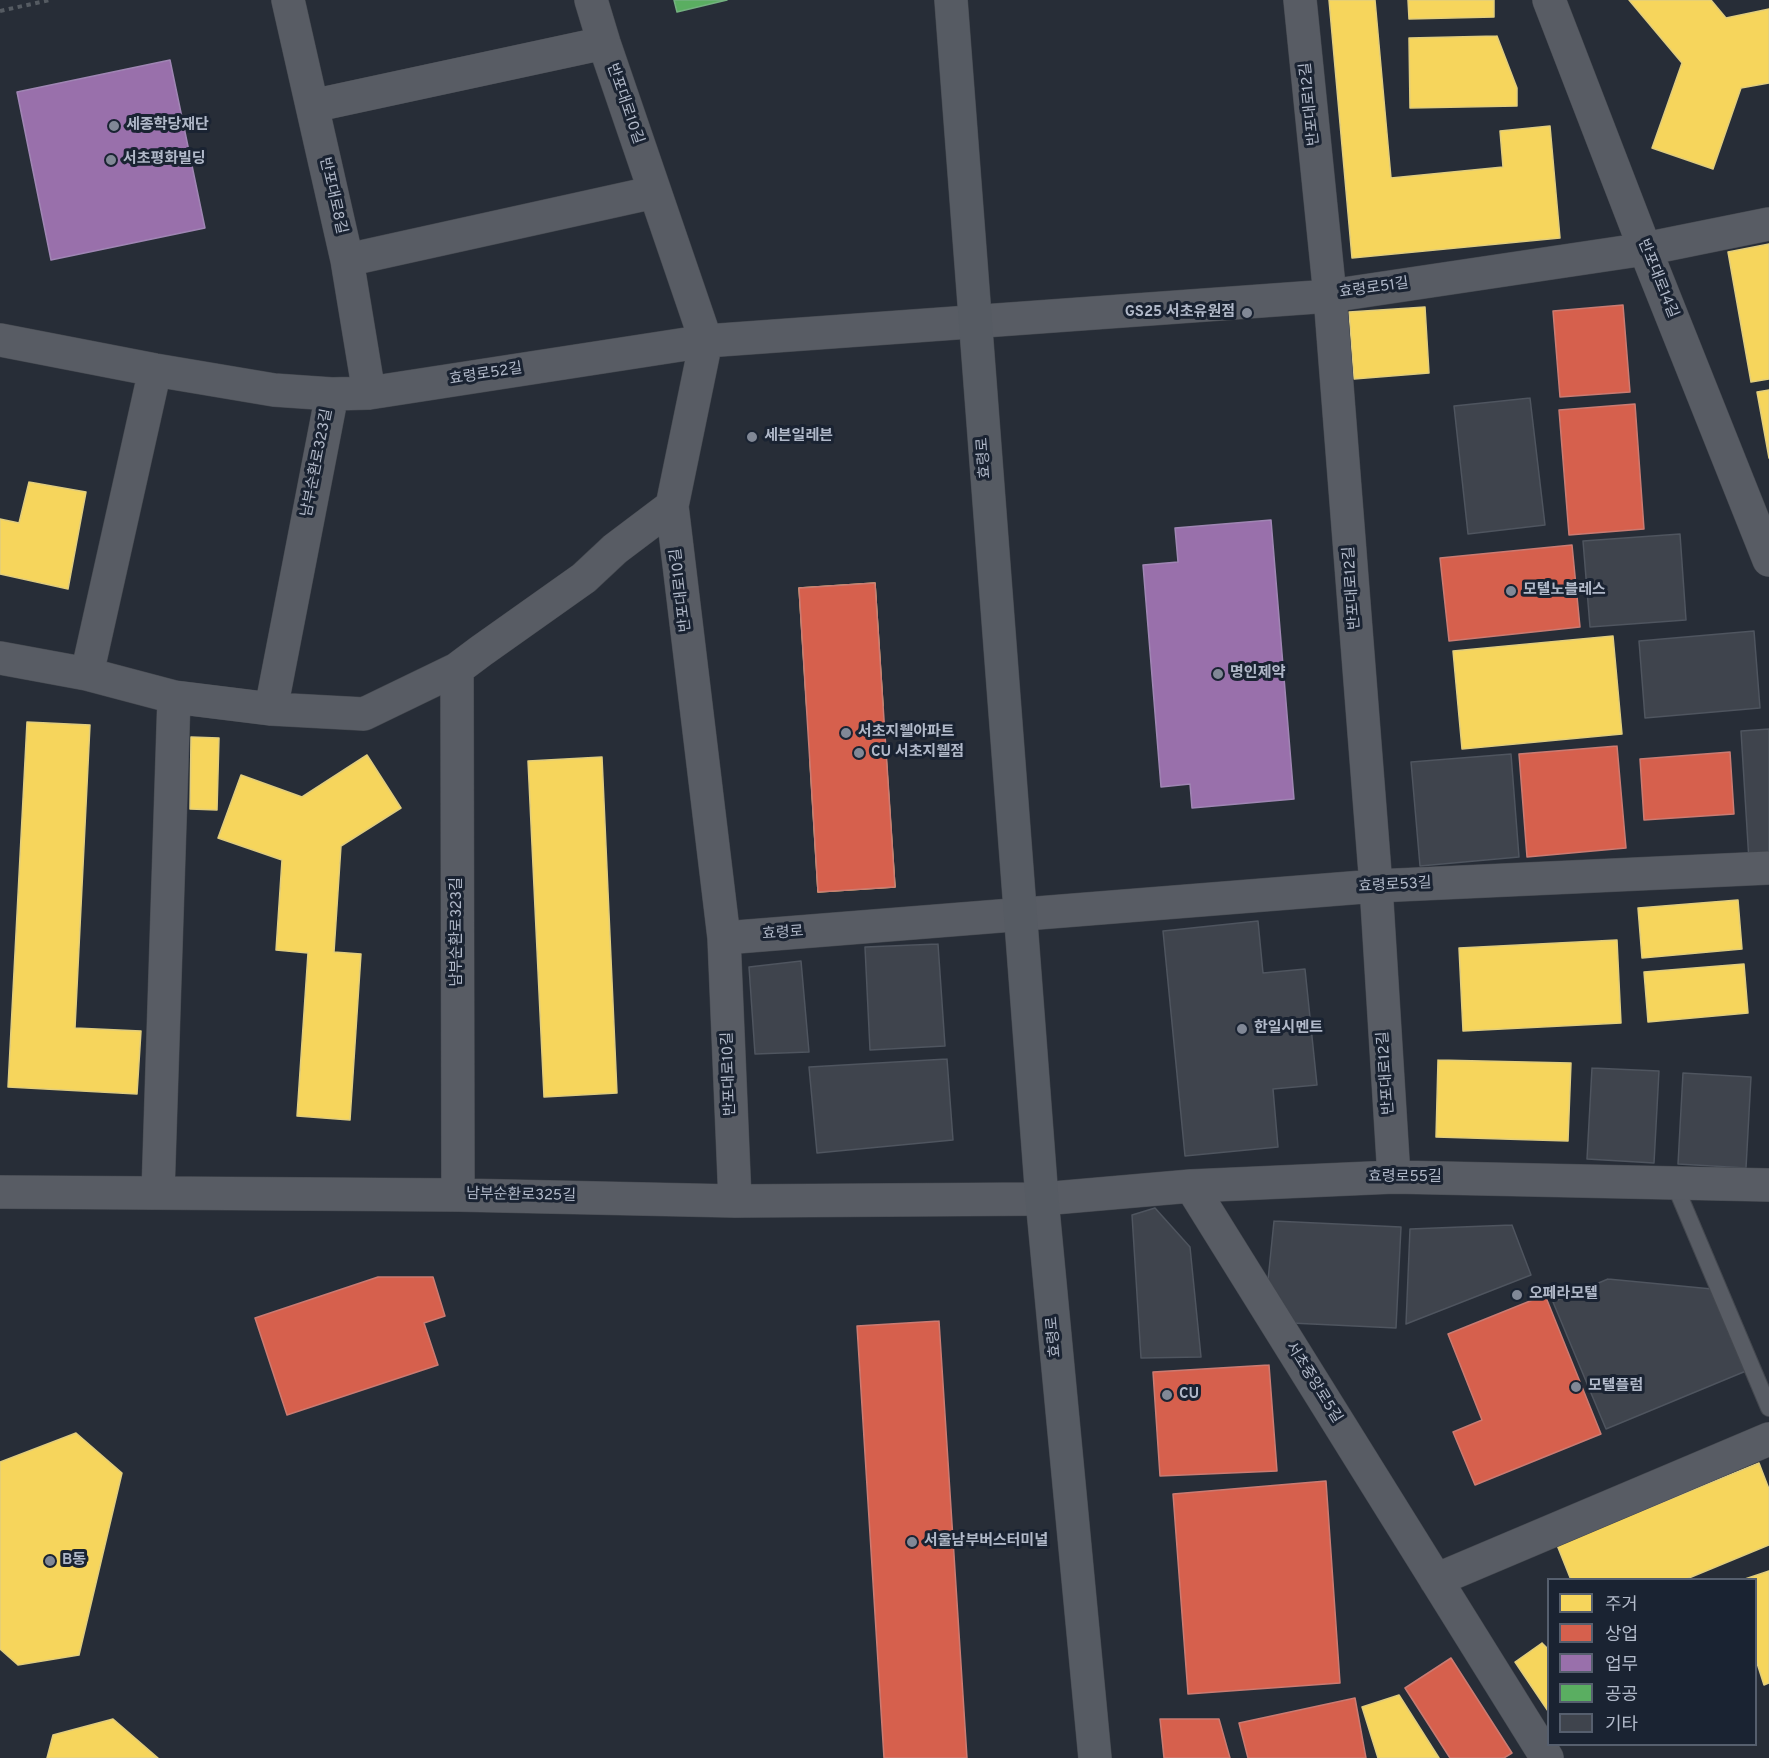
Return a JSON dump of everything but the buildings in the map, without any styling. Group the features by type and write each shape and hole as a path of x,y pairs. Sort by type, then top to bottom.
{"main road":[{"name":"효령로","path":"951,0 1042,1199 1095,1758"}],"street":[{"name":"반포대로8길","path":"288,0 347,260 369,393"},
{"name":"반포대로10길","path":"591,0 706,341 672,506 724,938 735,1201"},
{"name":"반포대로12길","path":"1300,0 1330,296 1376,886 1394,1176"},
{"name":"반포대로14길","path":"1549,0 1645,249 1769,558"},
{"path":"312,106 604,43"},
{"path":"347,260 655,192"},
{"name":"효령로51길","path":"975,322 1330,296 1645,249 1769,224"},
{"name":"효령로52길","path":"0,340 274,390 332,394 369,393 706,341 975,322"},
{"path":"87,674 155,370"},
{"name":"남부순환로323길","path":"271,709 332,394"},
{"path":"0,657 87,674 174,697 271,709 364,714 457,669 584,578 615,549 672,506"},
{"name":"남부순환로323길","path":"457,669 459,1195"},
{"path":"158,1193 174,697"},
{"name":"효령로53길","path":"1021,915 1376,886 1769,868"},
{"name":"효령로","path":"724,938 1021,915"},
{"name":"효령로55길","path":"1042,1199 1191,1186 1394,1176 1769,1185"},
{"name":"서초중앙로5길","path":"1191,1186 1547,1758"},
{"name":"남부순환로325길","path":"0,1192 459,1195 735,1201 1042,1199"},
{"path":"1436,1580 1769,1439"}],"lane":[{"path":"1674,1183 1769,1408"}],"path":[{"path":"0,11 50,0"}],"place":[{"name":"세종학당재단","path":"114,126"},
{"name":"서초평화빌딩","path":"111,160"},
{"name":"GS25 서초유원점","path":"1247,313"},
{"name":"세븐일레븐","path":"752,437"},
{"name":"모텔노블레스","path":"1511,591"},
{"name":"명인제약","path":"1218,674"},
{"name":"서초지웰아파트","path":"846,733"},
{"name":"CU 서초지웰점","path":"859,753"},
{"name":"한일시멘트","path":"1242,1029"},
{"name":"오페라모텔","path":"1517,1295"},
{"name":"모텔플럼","path":"1576,1387"},
{"name":"CU","path":"1167,1395"},
{"name":"서울남부버스터미널","path":"912,1542"},
{"name":"B동","path":"50,1561"}]}
